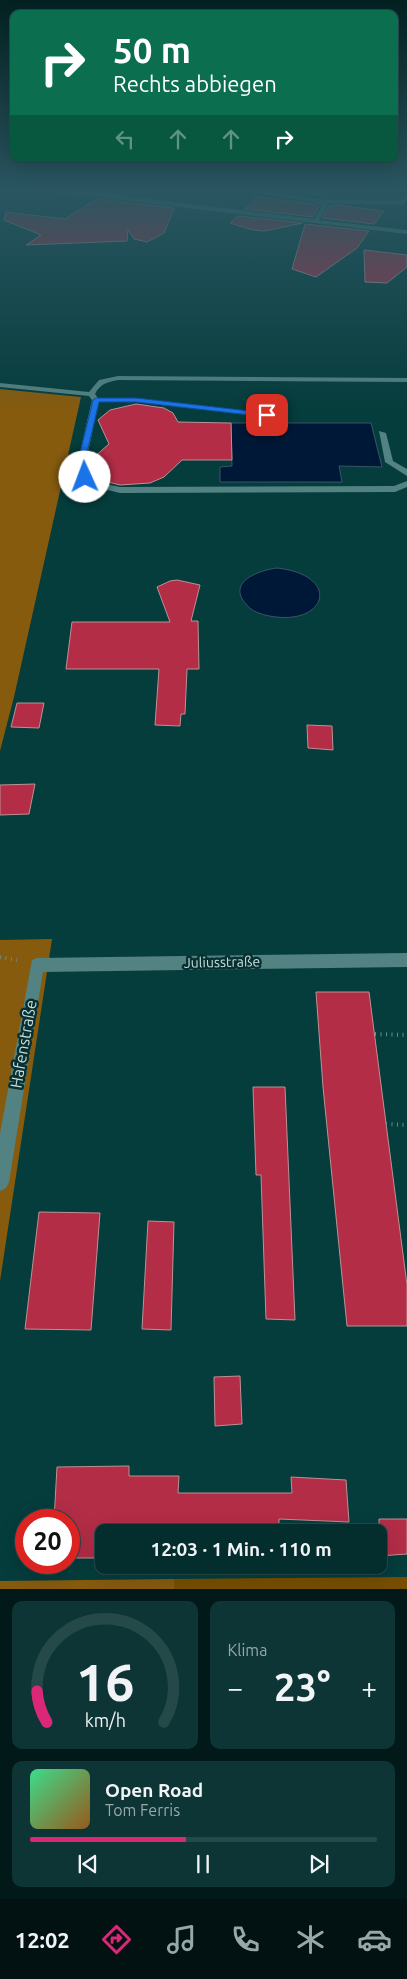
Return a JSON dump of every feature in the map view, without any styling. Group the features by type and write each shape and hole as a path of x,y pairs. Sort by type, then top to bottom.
{"street":[{"path":"407,380 118,378 101,381 94,386 94,397 82,461 85,477 98,485 120,490 395,489 407,484"},
{"path":"0,385 267,415"},
{"path":"382,433 389,462 407,473"},
{"name":"Juliusstraße","path":"37,965 407,960"},
{"name":"Hafenstraße","path":"0,1182 37,965"}],"path":[{"path":"375,1034 407,1035"},
{"path":"386,1124 407,1124"}],"shaded area":[{"path":"0,389 81,397 14,697 0,751"},
{"path":"52,939 0,1281 0,940"},
{"path":"407,1577 407,1589 174,1589 174,1579"},
{"path":"174,1579 174,1589 0,1589 0,1581"}],"water":[{"path":"231,423 371,423 382,467 339,466 342,482 220,482 220,467 232,466"},
{"path":"277,568 297,572 311,579 318,588 320,597 316,606 307,613 294,617 270,616 251,609 243,600 240,593 241,586 251,576 259,572"}],"building":[{"path":"294,263 336,263 316,277 292,269"},
{"path":"364,263 407,263 407,267 387,283 365,282"},
{"path":"136,404 164,408 173,413 178,422 231,423 232,460 182,460 164,477 150,483 120,485 104,481 94,474 91,466 93,458 109,444 98,420 110,410"},
{"path":"177,580 200,585 191,621 198,621 199,669 187,669 185,714 181,714 180,726 155,725 159,669 66,669 72,622 170,622 157,587"},
{"path":"17,703 44,703 39,728 11,727"},
{"path":"307,725 332,726 333,750 308,748"},
{"path":"35,784 29,814 0,815 0,785"},
{"path":"316,992 369,992 407,1285 407,1326 347,1326 323,1087"},
{"path":"253,1087 285,1087 295,1320 266,1319 261,1175 256,1175"},
{"path":"39,1212 100,1213 91,1330 25,1329"},
{"path":"148,1221 174,1222 171,1330 142,1329"},
{"path":"240,1376 242,1424 215,1426 214,1377"},
{"path":"129,1466 129,1476 179,1476 178,1493 292,1493 291,1477 346,1480 349,1522 279,1519 279,1524 95,1524 95,1558 80,1558 80,1509 55,1509 57,1467"},
{"path":"379,1519 407,1519 407,1554 387,1555 387,1524 379,1524"}],"route":[{"path":"85,477 82,461 96,400 136,400 267,415"}]}
